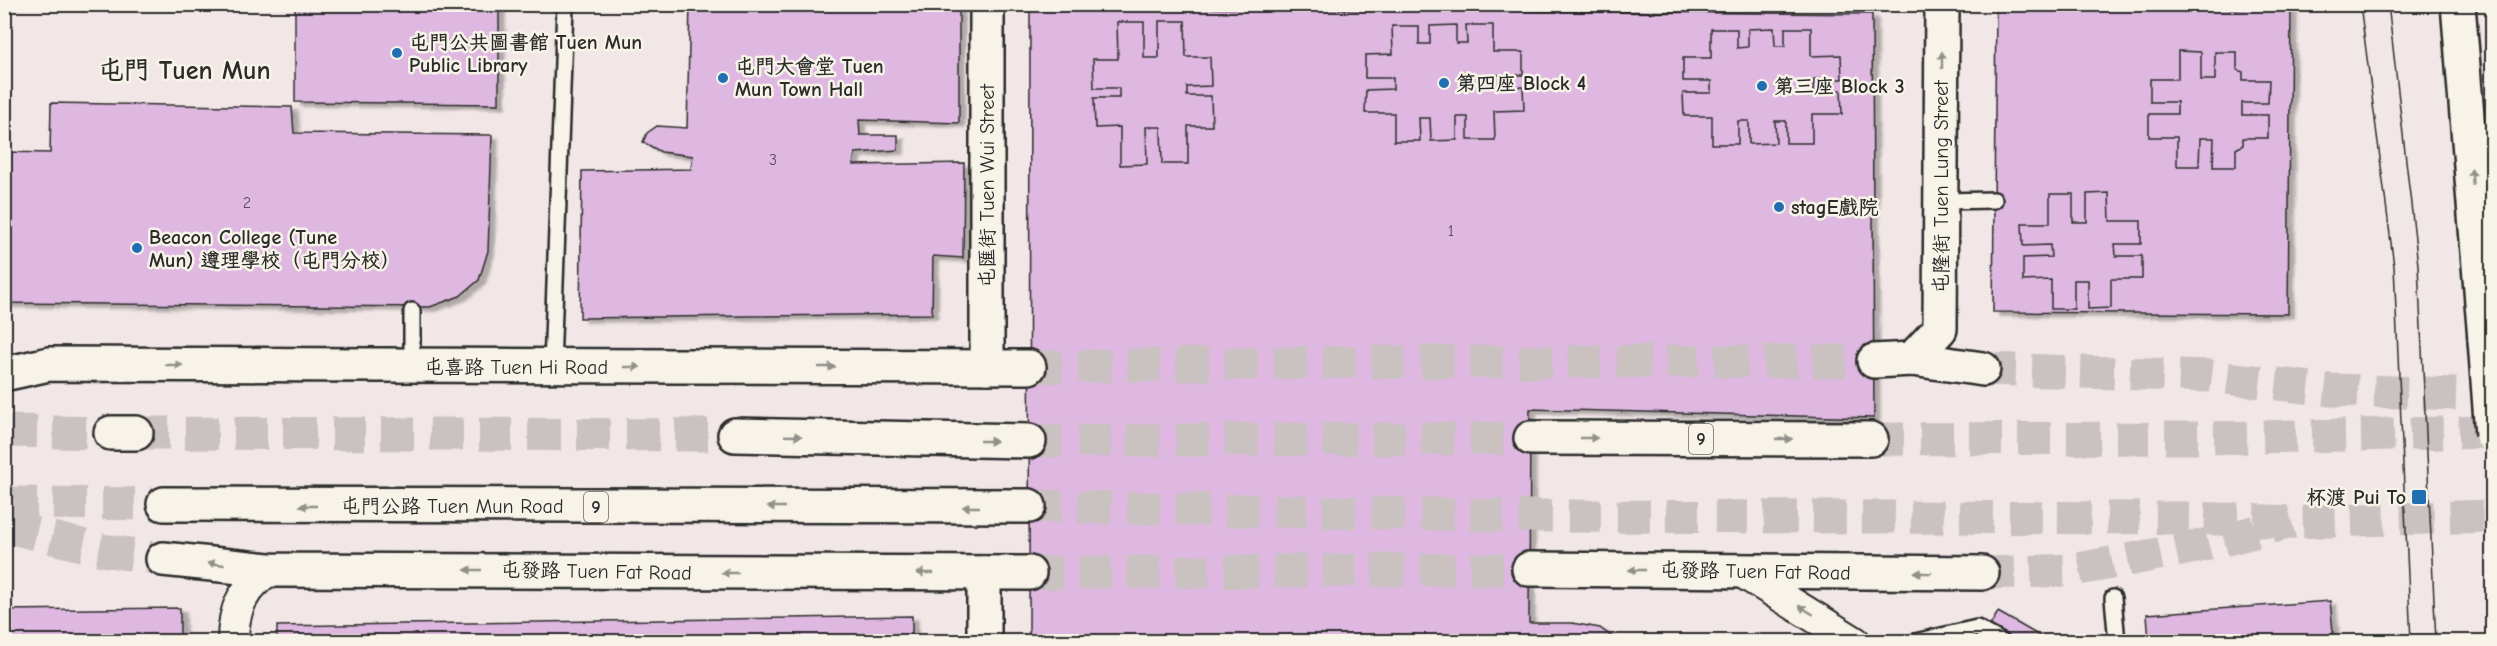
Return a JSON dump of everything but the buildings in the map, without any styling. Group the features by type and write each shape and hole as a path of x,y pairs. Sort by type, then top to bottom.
{"main road":[{"name":"屯匯街 Tuen Wui Street","path":"987,4 987,367"},
{"name":"屯隆街 Tuen Lung Street","path":"1912,359 1940,329 1942,4"},
{"path":"2458,4 2489,337 2493,435"},
{"path":"4,357 49,364"},
{"path":"1874,361 1912,359 1983,369"},
{"name":"屯喜路 Tuen Hi Road","path":"4,374 49,364 412,367 1029,367"},
{"path":"735,435 1029,441"},
{"name":"9","path":"1531,438 1871,439"},
{"name":"屯門公路 Tuen Mun Road","path":"164,504 1029,506"},
{"name":"屯發路 Tuen Fat Road","path":"163,559 269,570 1029,573"},
{"name":"屯發路 Tuen Fat Road","path":"1529,569 1982,573"},
{"path":"984,573 984,642"}],"street":[{"path":"233,642 239,605 250,584 269,570"},
{"path":"1738,570 1855,642"}],"lane":[{"path":"552,367 565,6"},
{"path":"1941,201 1994,200"},
{"path":"412,311 412,367"},
{"path":"2113,598 2117,642"},
{"path":"1915,642 1977,628 2002,642"}],"tunnel":[{"path":"1029,367 1350,362 1874,361"},
{"path":"1983,369 2209,376 2330,390 2492,395"},
{"path":"4,431 111,433"},
{"path":"1871,439 2206,438 2492,432"},
{"path":"136,433 735,435"},
{"path":"1029,441 1531,438"},
{"path":"4,503 164,504"},
{"path":"1029,506 1529,516 2194,518 2292,522 2492,516"},
{"path":"1982,573 2073,570 2196,547 2292,522"},
{"path":"4,526 102,550 163,559"},
{"path":"1029,573 1529,569"}],"tram line":[{"path":"2360,4 2394,266 2411,642"},
{"path":"2388,4 2418,265 2436,642"}],"place":[{"name":"屯門公共圖書館 Tuen Mun Public Library","path":"397,53"},
{"name":"屯門大會堂 Tuen Mun Town Hall","path":"723,78"},
{"name":"第四座 Block 4","path":"1444,83"},
{"name":"第三座 Block 3","path":"1762,86"},
{"name":"stagE戲院","path":"1779,207"},
{"name":"Beacon College (Tune Mun) 遵理學校（屯門分校）","path":"137,248"},
{"name":"杯渡 Pui To","path":"2419,497"}],"district":[{"name":"屯門 Tuen Mun","path":"184,70"}]}
